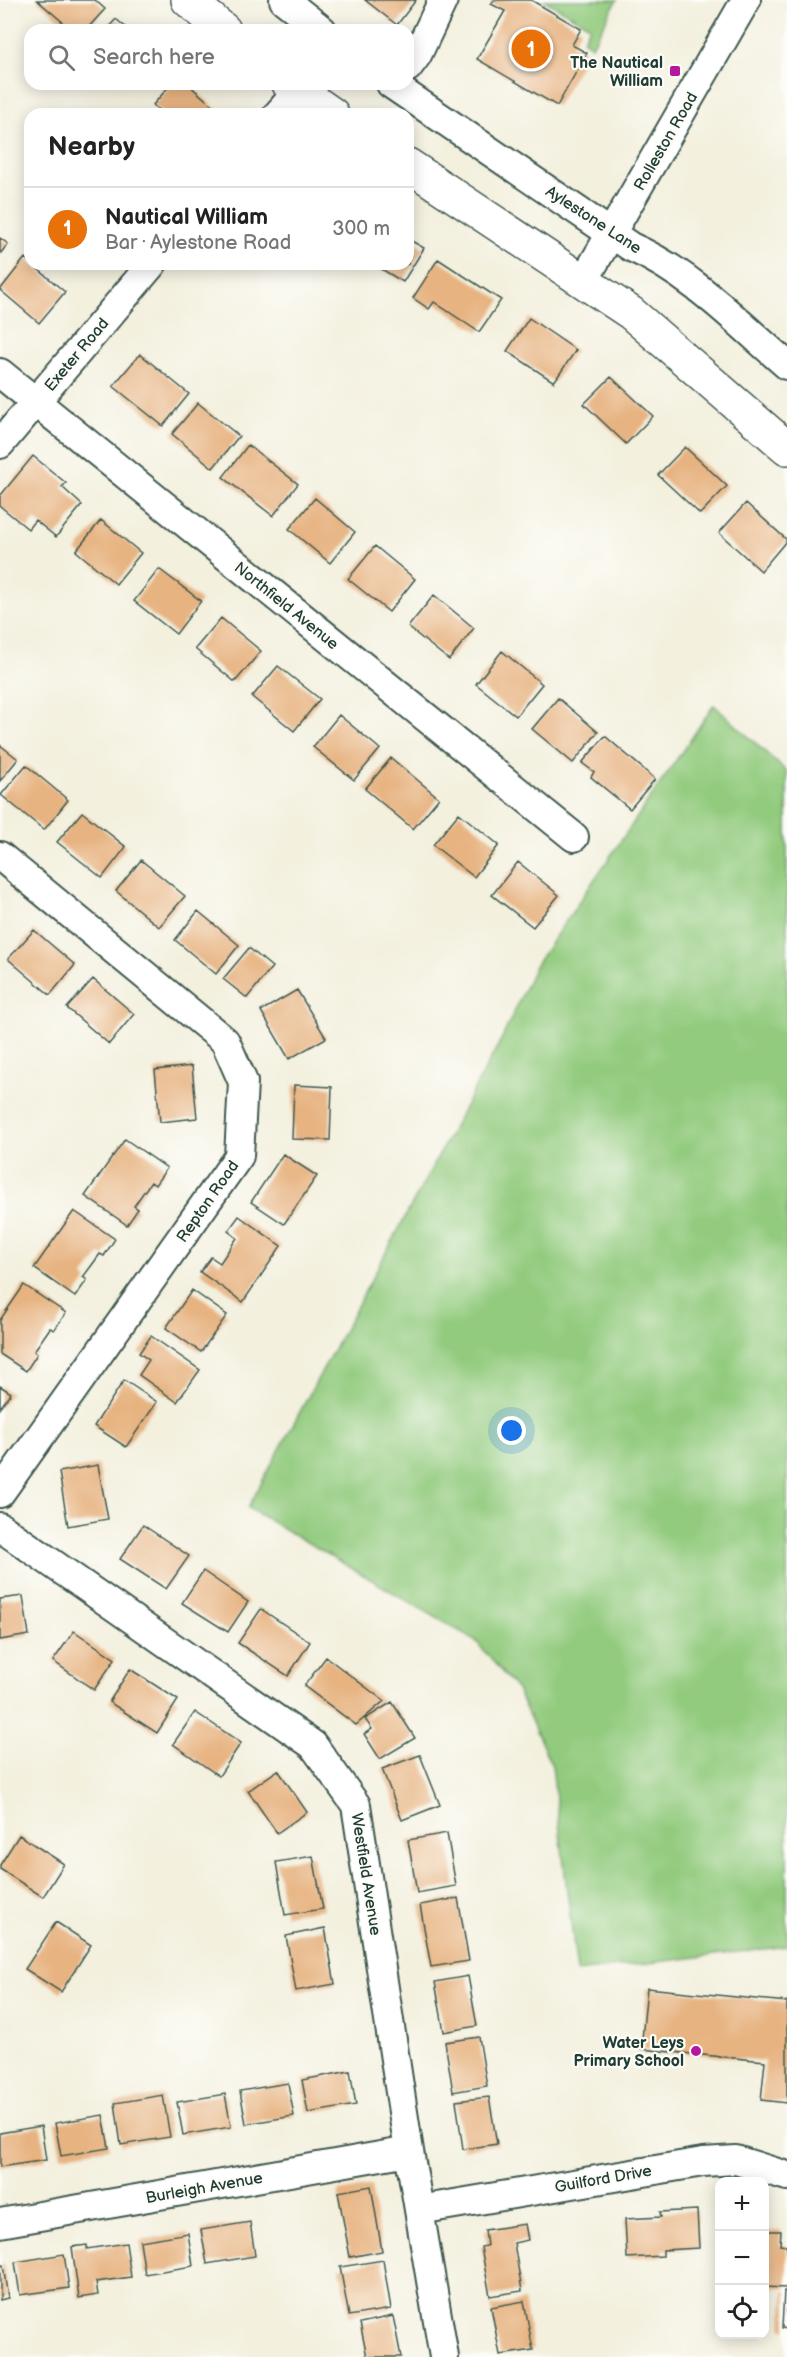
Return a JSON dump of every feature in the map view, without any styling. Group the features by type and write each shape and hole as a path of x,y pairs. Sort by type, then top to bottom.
{"main road":[{"path":"188,0 217,24"},
{"path":"288,96 317,108"},
{"path":"414,169 631,314 666,341 787,448"}],"street":[{"path":"284,0 314,24"},
{"path":"414,59 443,0"},
{"name":"Rolleston Road","path":"583,282 746,0"},
{"name":"Aylestone Lane","path":"411,90 631,247 653,257 685,278 787,365"},
{"name":"Exeter Road","path":"0,444 147,270"},
{"name":"Northfield Avenue","path":"0,373 574,837"},
{"name":"Repton Road","path":"0,856 225,1041 243,1082 239,1156 0,1493"},
{"name":"Westfield Avenue","path":"0,1527 313,1745 356,1805 418,2210 444,2357"},
{"name":"Burleigh Avenue","path":"0,2223 409,2151"},
{"name":"Guilford Drive","path":"418,2210 703,2162 736,2160 787,2176"}],"green space":[{"path":"544,0 617,0 592,46 583,40 590,26"},
{"path":"714,705 787,772 787,1946 577,1972 552,1766 517,1690 475,1640 248,1508 503,1036 535,966"}],"building":[{"path":"37,0 95,0 105,9 91,24 65,24"},
{"path":"365,0 416,0 396,24"},
{"path":"494,0 531,0 581,29 572,45 587,53 557,106 477,59 505,11 491,4"},
{"path":"116,19 122,24 111,24"},
{"path":"166,90 195,90 215,108 156,108 153,105"},
{"path":"0,238 8,244 0,254"},
{"path":"414,242 424,248 414,264"},
{"path":"24,259 24,270 39,270 65,292 39,323 0,290"},
{"path":"438,259 501,300 479,332 434,302 429,309 413,298"},
{"path":"383,270 410,270 403,282"},
{"path":"529,318 576,350 554,382 507,351"},
{"path":"140,354 189,394 163,426 113,386"},
{"path":"611,377 653,416 626,444 584,404"},
{"path":"198,403 239,436 213,468 172,434"},
{"path":"248,445 298,484 273,516 223,477"},
{"path":"685,447 727,486 700,514 658,475"},
{"path":"33,456 66,483 62,487 82,505 56,537 35,520 28,529 0,506 0,496"},
{"path":"315,498 355,532 330,563 289,529"},
{"path":"746,503 787,540 761,571 719,533"},
{"path":"101,520 141,553 116,584 76,551"},
{"path":"375,546 415,579 389,612 348,579"},
{"path":"159,569 201,601 176,634 134,601"},
{"path":"434,595 474,628 449,660 408,627"},
{"path":"221,618 261,651 235,682 195,649"},
{"path":"502,651 542,684 516,716 476,684"},
{"path":"278,666 320,699 294,731 252,697"},
{"path":"558,698 598,732 573,763 532,729"},
{"path":"339,715 380,749 354,780 313,747"},
{"path":"605,736 655,779 630,809 591,777 594,772 582,763"},
{"path":"0,745 18,759 0,781"},
{"path":"391,758 439,798 413,829 365,789"},
{"path":"26,765 68,800 44,830 1,795"},
{"path":"82,812 126,847 102,878 57,842"},
{"path":"459,813 499,845 474,877 433,845"},
{"path":"141,860 185,896 159,927 116,891"},
{"path":"518,862 559,895 533,927 492,895"},
{"path":"198,911 239,945 216,974 175,940"},
{"path":"34,930 75,965 50,995 8,959"},
{"path":"249,948 272,967 247,998 223,979"},
{"path":"93,979 134,1014 109,1044 67,1008"},
{"path":"297,990 326,1038 289,1059 261,1011"},
{"path":"192,1066 197,1118 160,1122 155,1070"},
{"path":"294,1085 332,1087 330,1140 292,1139"},
{"path":"125,1139 167,1168 155,1185 151,1182 143,1193 134,1206 138,1209 127,1225 85,1196"},
{"path":"283,1154 317,1176 284,1224 251,1202"},
{"path":"74,1211 115,1239 104,1256 100,1254 83,1277 87,1280 75,1297 34,1268"},
{"path":"239,1216 281,1246 243,1302 200,1272 211,1257 220,1263 237,1238 228,1231"},
{"path":"24,1285 66,1313 54,1330 50,1328 34,1351 37,1354 26,1371 0,1354 0,1320"},
{"path":"192,1290 227,1315 201,1352 166,1328"},
{"path":"151,1336 200,1370 177,1402 139,1375 149,1360 139,1353"},
{"path":"124,1380 157,1402 126,1447 94,1426"},
{"path":"0,1386 11,1393 0,1408"},
{"path":"98,1465 108,1519 68,1526 59,1472"},
{"path":"143,1525 189,1556 166,1589 120,1559"},
{"path":"203,1571 248,1602 228,1632 182,1603"},
{"path":"23,1596 29,1635 0,1640 0,1599"},
{"path":"261,1609 310,1642 288,1676 238,1643"},
{"path":"74,1631 115,1659 94,1690 53,1661"},
{"path":"326,1657 384,1701 356,1725 304,1686"},
{"path":"130,1669 178,1700 157,1733 109,1702"},
{"path":"392,1702 415,1738 380,1759 364,1734 372,1729 365,1719"},
{"path":"195,1712 241,1743 219,1776 173,1744"},
{"path":"420,1755 440,1805 402,1820 382,1769"},
{"path":"278,1770 307,1812 277,1833 248,1791"},
{"path":"447,1833 456,1886 417,1893 408,1840"},
{"path":"19,1835 64,1864 43,1897 0,1869 0,1865"},
{"path":"313,1856 323,1909 285,1915 276,1862"},
{"path":"458,1898 469,1961 431,1967 420,1905"},
{"path":"56,1922 91,1945 61,1992 25,1969"},
{"path":"325,1928 335,1984 296,1991 286,1936"},
{"path":"468,1976 477,2026 444,2032 435,1982"},
{"path":"647,1988 787,2002 787,2103 761,2100 765,2061 641,2049"},
{"path":"479,2037 487,2086 453,2092 445,2042"},
{"path":"350,2071 356,2105 308,2113 302,2080"},
{"path":"288,2083 294,2116 246,2124 240,2091"},
{"path":"225,2094 231,2127 183,2135 177,2102"},
{"path":"163,2095 170,2137 121,2145 115,2103"},
{"path":"489,2097 497,2144 463,2149 456,2101"},
{"path":"103,2115 109,2148 61,2156 55,2123"},
{"path":"41,2126 46,2160 0,2167 0,2133"},
{"path":"371,2186 382,2251 350,2257 338,2192"},
{"path":"697,2210 699,2248 663,2250 663,2256 627,2258 625,2219 661,2217 660,2212"},
{"path":"250,2222 255,2256 207,2264 201,2230"},
{"path":"525,2224 528,2240 514,2243 522,2291 490,2296 481,2247 487,2246 485,2230"},
{"path":"769,2231 781,2231 780,2245 787,2246 787,2288 769,2287"},
{"path":"188,2233 193,2266 145,2274 140,2241"},
{"path":"126,2243 131,2277 96,2282 98,2295 79,2298 72,2247 87,2245 87,2249"},
{"path":"64,2254 69,2288 20,2295 15,2262"},
{"path":"383,2260 391,2309 349,2316 340,2267"},
{"path":"0,2265 3,2265 8,2298 0,2300"},
{"path":"784,2291 787,2292 787,2329 782,2328"},
{"path":"524,2301 533,2350 500,2355 491,2307"},
{"path":"393,2316 401,2357 367,2357 360,2323"}],"place":[{"name":"Nautical William","path":"531,49"},
{"name":"The Nautical William","path":"675,71"},
{"name":"Water Leys Primary School","path":"696,2051"}]}
